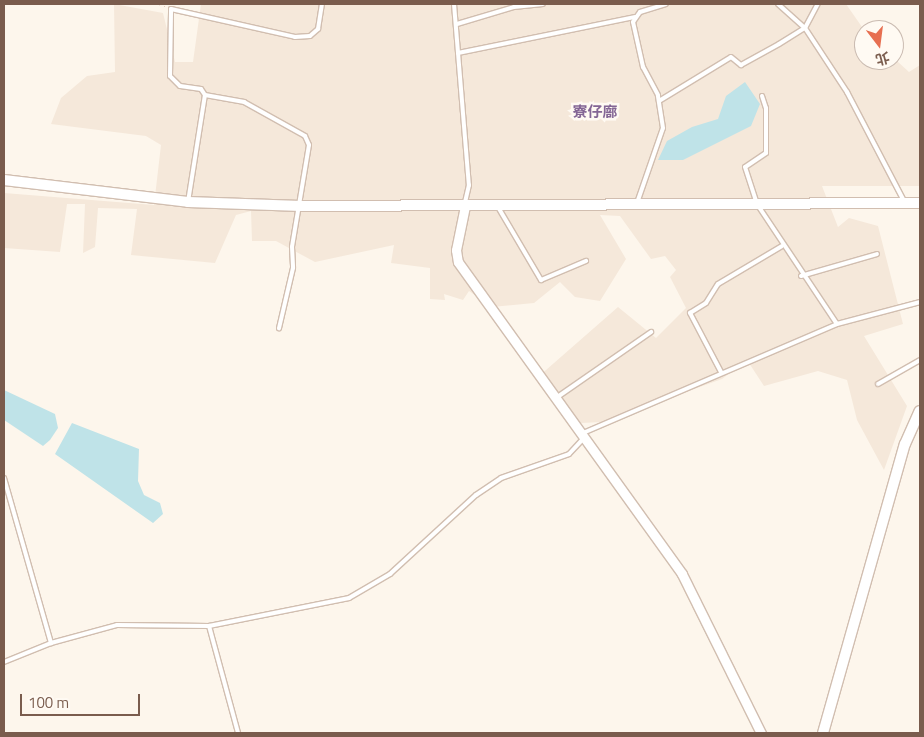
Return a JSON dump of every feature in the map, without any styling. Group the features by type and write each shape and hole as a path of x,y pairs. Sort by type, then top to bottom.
{"main road":[{"path":"4,180 188,202 301,206 920,203"},
{"path":"823,733 905,444 920,411"}],"street":[{"path":"465,206 456,250 458,262 581,437 682,574 761,733"}],"lane":[{"path":"188,202 205,95 201,89 180,86 170,76 171,9 295,37 310,36 318,29 322,4"},
{"path":"454,4 468,185 465,206"},
{"path":"457,24 514,7 543,4"},
{"path":"458,54 635,17 666,4"},
{"path":"778,4 805,28 847,92 905,203"},
{"path":"659,101 731,58 741,65 805,28 818,4"},
{"path":"635,17 643,66 659,101 663,138 636,203"},
{"path":"205,95 244,102 305,136 309,145 301,206 280,328"},
{"path":"762,96 766,108 766,153 745,167 757,204 801,276 837,324"},
{"path":"497,206 541,280 586,261"},
{"path":"721,372 690,314 706,303 718,284 782,246"},
{"path":"801,276 877,254"},
{"path":"4,662 51,643 126,624 209,626 329,604 364,591 390,574 476,495 501,478 570,454 581,437 721,372 837,324 920,302"},
{"path":"555,398 651,332"},
{"path":"878,384 920,360"},
{"path":"4,478 51,643"},
{"path":"209,626 238,733"}],"path":[{"path":"159,4 171,9"}],"shaded area":[{"path":"114,4 163,13 175,62 193,62 201,4 846,4 857,20 854,20 854,70 904,70 904,67 909,72 920,65 920,186 822,186 838,227 849,218 878,226 903,324 864,336 907,406 884,470 857,420 847,380 818,371 764,386 747,360 722,379 602,422 581,423 538,377 618,307 656,338 686,308 670,277 676,270 665,256 651,259 620,216 600,215 626,259 600,301 575,297 560,282 534,303 492,307 469,291 463,300 444,294 445,300 430,299 430,268 391,263 394,245 315,262 276,241 252,241 251,211 236,215 215,263 131,255 137,209 98,208 95,247 83,253 85,204 67,204 60,252 4,248 4,193 154,205 161,145 146,136 51,124 61,98 87,76 115,72"}],"water":[{"path":"745,82 760,104 751,126 683,160 658,160 667,141 692,127 718,119 726,96"},
{"path":"4,390 55,414 58,428 50,440 43,446 4,420"},
{"path":"72,423 139,449 138,481 144,495 160,503 163,514 153,523 55,454"}],"district":[{"name":"寮仔廍","path":"595,112"}]}
